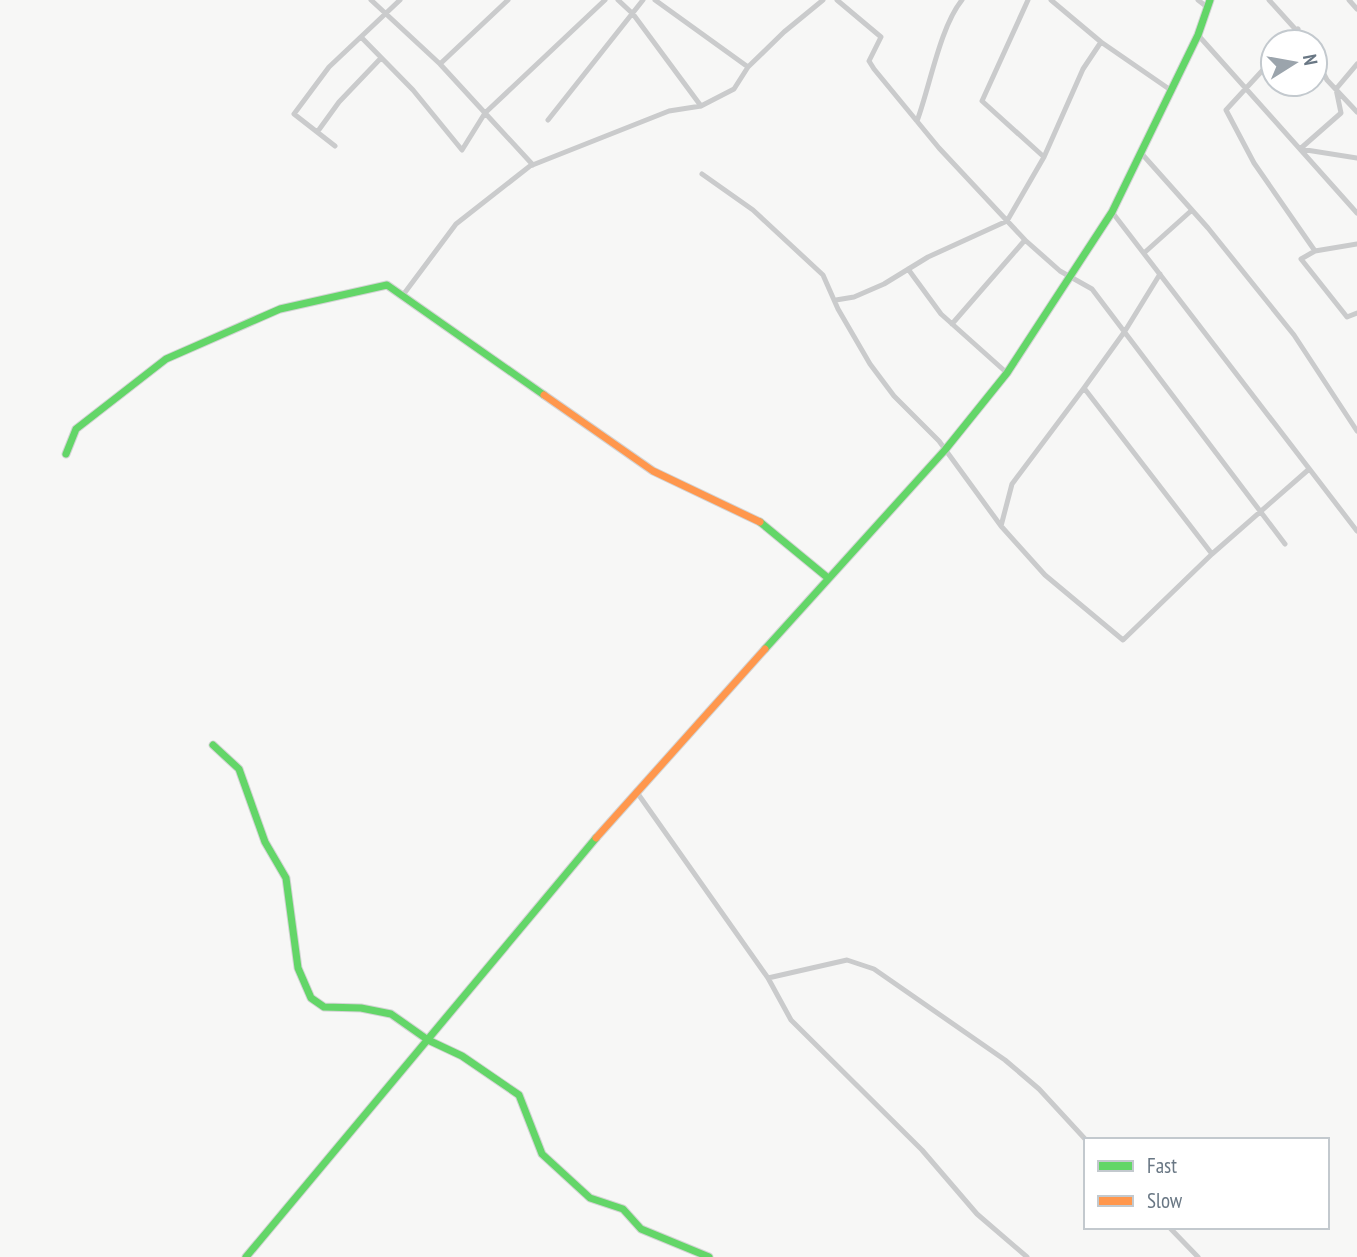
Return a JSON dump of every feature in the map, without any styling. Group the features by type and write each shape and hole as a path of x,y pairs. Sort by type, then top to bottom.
{"street":[{"path":"371,0 440,64 533,165"},
{"path":"335,146 294,114 329,67 400,0"},
{"path":"440,64 508,0"},
{"path":"361,37 414,90 462,150 485,113 605,0"},
{"path":"618,0 633,14 701,106"},
{"path":"548,120 643,0"},
{"path":"655,0 748,67"},
{"path":"403,295 456,224 533,165 669,111 701,106 734,89 748,67 783,32 822,0"},
{"path":"836,0 881,37 870,62 917,121 1025,240 1068,275 1092,289 1285,544"},
{"path":"917,121 931,85 935,58 962,0"},
{"path":"1028,0 982,101 1044,157"},
{"path":"1051,0 1101,41 1172,91"},
{"path":"246,1257 636,791 945,450 1007,373 1068,275 1112,212 1142,154 1198,35 1208,4 1198,0"},
{"path":"1269,0 1297,28"},
{"path":"1349,0 1357,9"},
{"path":"1198,35 1357,213"},
{"path":"836,300 854,298 928,257 1007,222 1044,157 1083,69 1101,41"},
{"path":"318,131 340,102 381,58"},
{"path":"1336,89 1357,64"},
{"path":"1259,76 1226,110 1254,163 1315,251"},
{"path":"1329,78 1357,112"},
{"path":"1300,149 1341,113 1336,89"},
{"path":"1300,149 1357,158"},
{"path":"1142,154 1294,335 1357,430"},
{"path":"702,174 753,210 817,268 870,364 894,396 945,450 1001,526 1045,575 1123,640 1212,554 1308,470"},
{"path":"1144,253 1192,211"},
{"path":"1112,212 1357,531"},
{"path":"952,324 1025,240"},
{"path":"1357,244 1315,251 1301,260 1347,317 1357,313"},
{"path":"908,269 941,314 1007,373"},
{"path":"1001,526 1012,484 1125,331 1160,274"},
{"path":"66,454 76,429 166,359 280,309 387,285 653,471 753,516 828,578"},
{"path":"1084,388 1212,554"},
{"path":"213,745 239,769 265,842 286,878 298,968 311,998 324,1007 361,1008 391,1014 428,1040 462,1056 519,1095 542,1154 590,1198 623,1209 641,1229 709,1257"},
{"path":"636,791 768,978 791,1020 922,1150 977,1213 1027,1257"},
{"path":"768,978 846,960 873,969 1004,1060 1040,1089 1084,1138"},
{"path":"1171,1229 1198,1257"}],"traffic: fast":[{"path":"765,649 945,450 1007,373 1112,212 1198,35 1210,0"},
{"path":"66,454 76,429 166,359 280,309 387,285 544,395"},
{"path":"760,522 828,578"},
{"path":"213,745 239,769 265,842 286,878 298,968 311,998 324,1007 361,1008 391,1014 428,1040 462,1056 519,1095 542,1154 590,1198 623,1209 641,1229 709,1257"},
{"path":"246,1257 596,838"}],"traffic: slow":[{"path":"544,395 653,471 760,522"},
{"path":"596,838 765,649"}]}
